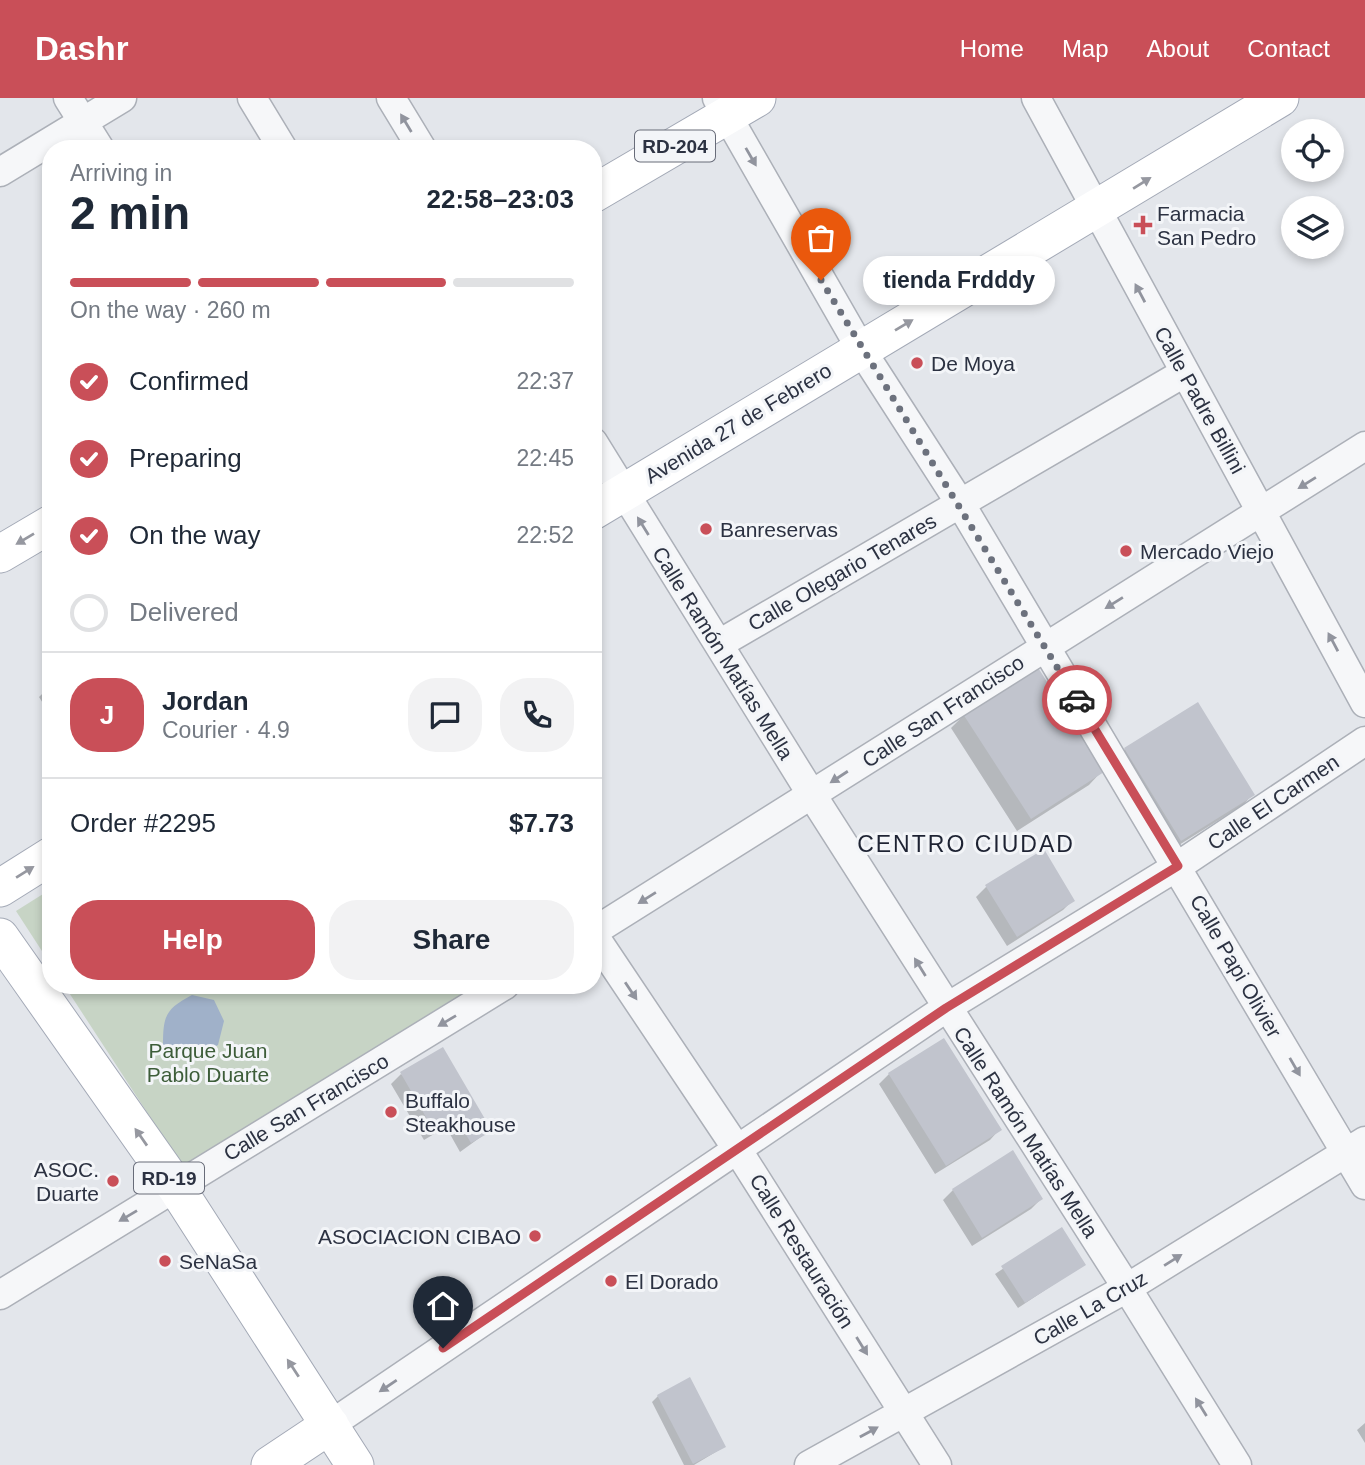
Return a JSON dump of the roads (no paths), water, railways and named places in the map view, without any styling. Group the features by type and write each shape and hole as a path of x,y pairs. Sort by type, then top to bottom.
{"main road":[{"name":"Avenida 27 de Febrero","path":"607,502 1096,211 1280,98"},
{"name":"RD-204","path":"602,188 734,104"},
{"path":"0,554 42,529"},
{"path":"0,888 42,862"},
{"name":"RD-19","path":"0,937 176,1187 355,1465"},
{"name":"Calle El Carmen","path":"270,1465 330,1425"}],"street":[{"path":"68,98 94,140"},
{"path":"53,140 122,98"},
{"path":"252,98 278,140"},
{"path":"391,98 417,140"},
{"name":"Calle Padre Billini","path":"1036,98 1184,373 1263,510 1365,703"},
{"name":"Calle Papi Olivier","path":"734,104 862,351 960,503 1178,866 1355,1147 1365,1185"},
{"path":"0,172 42,147"},
{"name":"Calle Olegario Tenares","path":"719,644 1184,373"},
{"name":"Calle San Francisco","path":"602,927 1365,446"},
{"name":"Calle Ramón Matías Mella","path":"602,481 607,502 719,644 811,795 1127,1288 1237,1465"},
{"name":"Calle El Carmen","path":"330,1425 946,1008 1178,866 1365,741"},
{"name":"Calle Restauración","path":"602,946 737,1149 937,1465"},
{"name":"Calle San Francisco","path":"0,1295 491,994"},
{"name":"Calle La Cruz","path":"809,1465 1127,1288 1355,1147"}],"water":[{"path":"192,995 214,1000 224,1021 218,1045 190,1057 178,1054 163,1045 168,1014 176,1004"}],"place":[{"name":"Farmacia San Pedro","path":"1143,225"},
{"name":"tienda Frdddy","path":"821,280"},
{"name":"De Moya","path":"917,363"},
{"name":"Banreservas","path":"706,529"},
{"name":"Mercado Viejo","path":"1126,551"},
{"name":"Buffalo Steakhouse","path":"391,1112"},
{"name":"ASOC. Duarte","path":"113,1181"},
{"name":"ASOCIACION CIBAO","path":"535,1236"},
{"name":"SeNaSa","path":"165,1261"},
{"name":"El Dorado","path":"611,1281"}],"district":[{"name":"CENTRO CIUDAD","path":"966,844"}],"park label":[{"name":"Parque Juan Pablo Duarte","path":"208,1062"}]}
